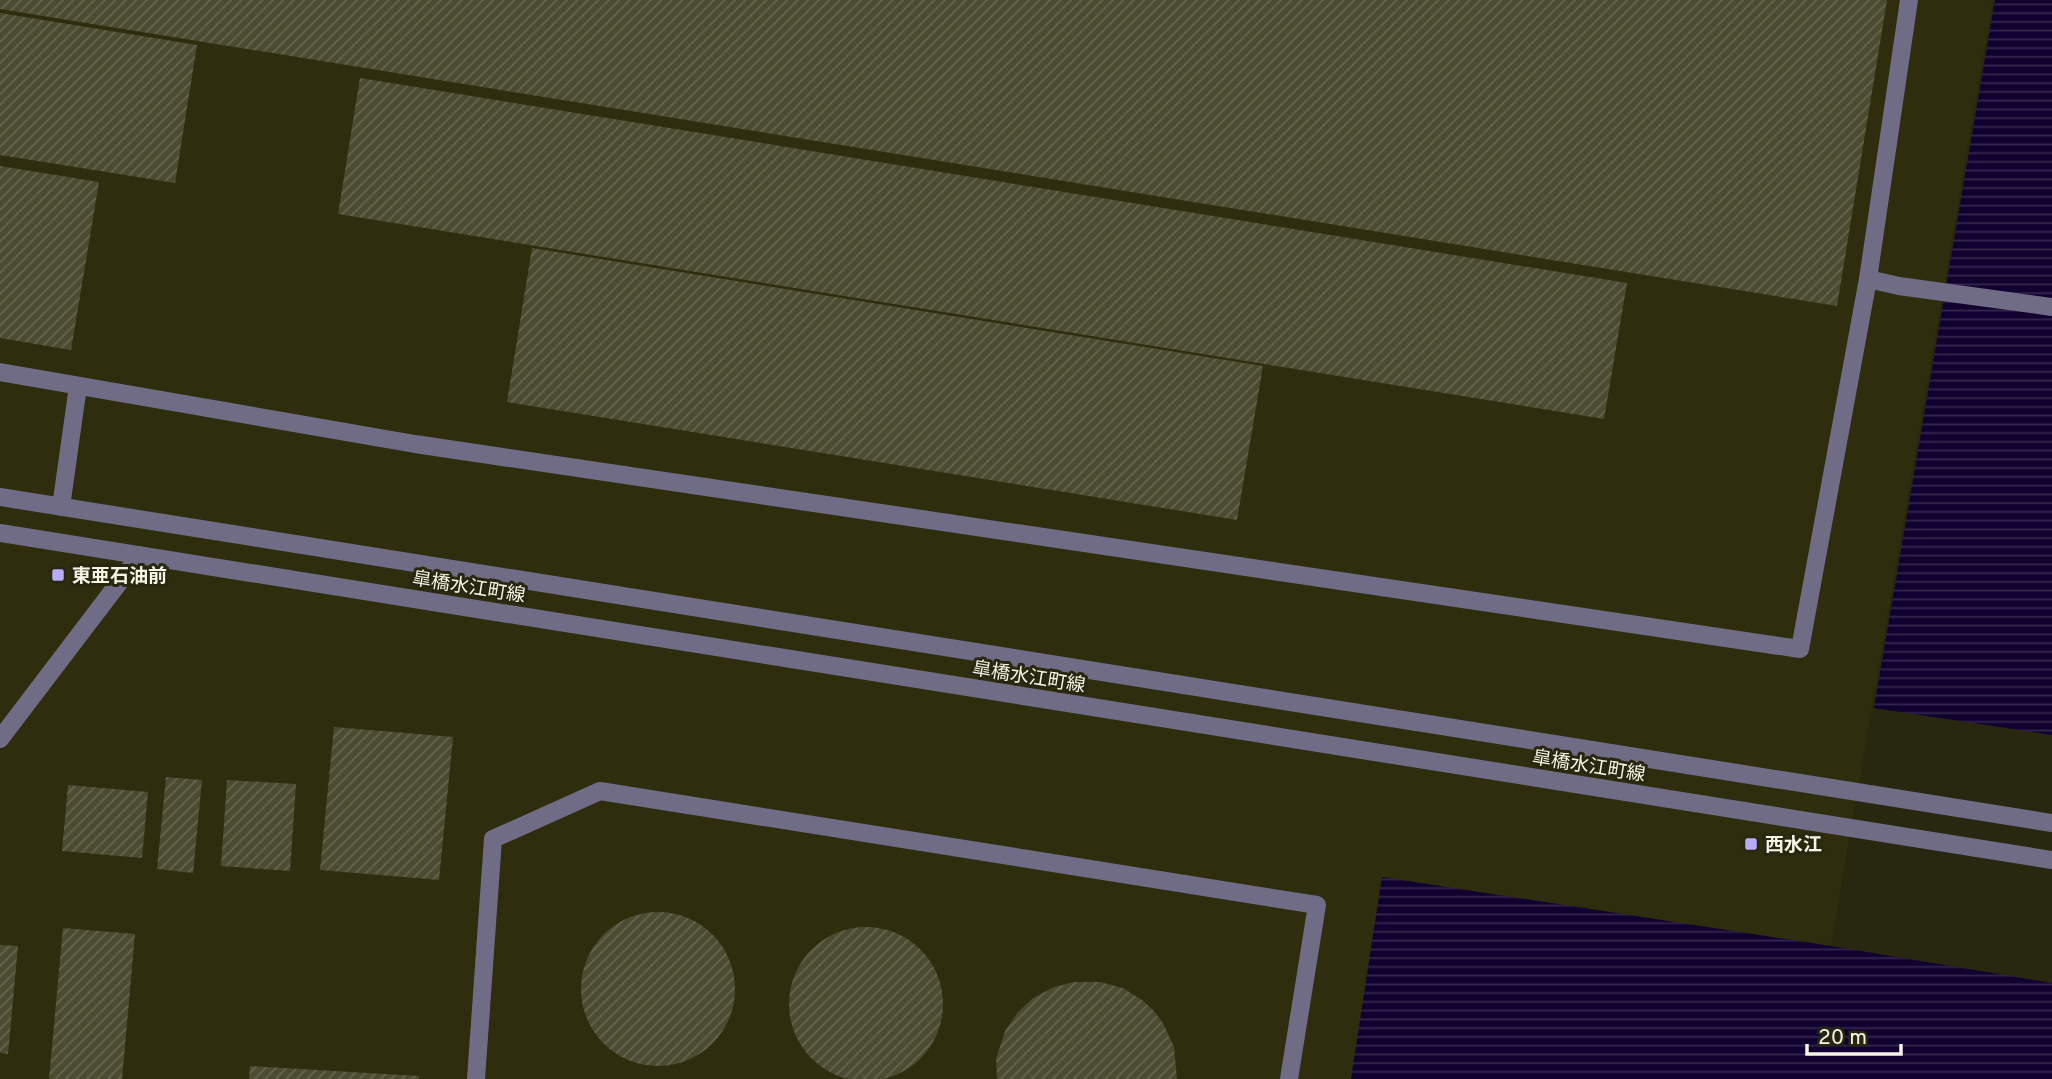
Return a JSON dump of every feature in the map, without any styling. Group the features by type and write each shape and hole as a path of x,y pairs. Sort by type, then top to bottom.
{"street":[{"path":"0,372 415,444 1800,649 1868,279 1909,0"},
{"path":"1868,279 1899,286 2052,307"},
{"path":"61,507 78,386"},
{"name":"皐橋水江町線","path":"0,497 2052,823"},
{"name":"皐橋水江町線","path":"0,533 2052,860"},
{"path":"0,739 140,555"},
{"path":"476,1079 493,839 600,791 1317,905 1290,1079"}],"shaded area":[{"path":"0,0 1993,0 1831,946 1382,877 1351,1079 0,1079"},
{"path":"1995,0 2052,0 2052,735 1874,708"},
{"path":"1382,877 2052,983 2052,1079 1351,1079"}],"building":[{"path":"0,0 1887,0 1837,306 0,9"},
{"path":"0,13 197,45 175,183 0,155"},
{"path":"360,78 1627,283 1604,419 338,214"},
{"path":"0,166 99,182 71,350 0,338"},
{"path":"532,248 1263,366 1237,520 507,402"},
{"path":"334,727 453,737 439,880 320,870"},
{"path":"166,777 202,780 193,873 157,869"},
{"path":"227,780 296,784 290,871 221,866"},
{"path":"68,785 148,792 142,858 62,851"},
{"path":"658,912 687,918 712,935 729,960 735,989 729,1018 712,1043 687,1060 658,1066 629,1060 604,1043 587,1018 581,989 587,960 604,935 629,918"},
{"path":"866,927 895,933 920,950 937,975 943,1004 937,1033 920,1058 895,1075 866,1081 837,1075 812,1058 795,1033 789,1004 795,975 812,950 837,933"},
{"path":"63,928 135,934 122,1079 49,1079"},
{"path":"0,945 18,946 8,1054 0,1053"},
{"path":"1074,982 1100,982 1123,988 1153,1010 1163,1023 1174,1047 1177,1079 997,1079 996,1059 1005,1031 1018,1012 1033,998 1054,987"},
{"path":"250,1066 419,1076 419,1079 249,1079"}],"place":[{"name":"東亜石油前","path":"58,575"},
{"name":"西水江","path":"1751,844"}]}
